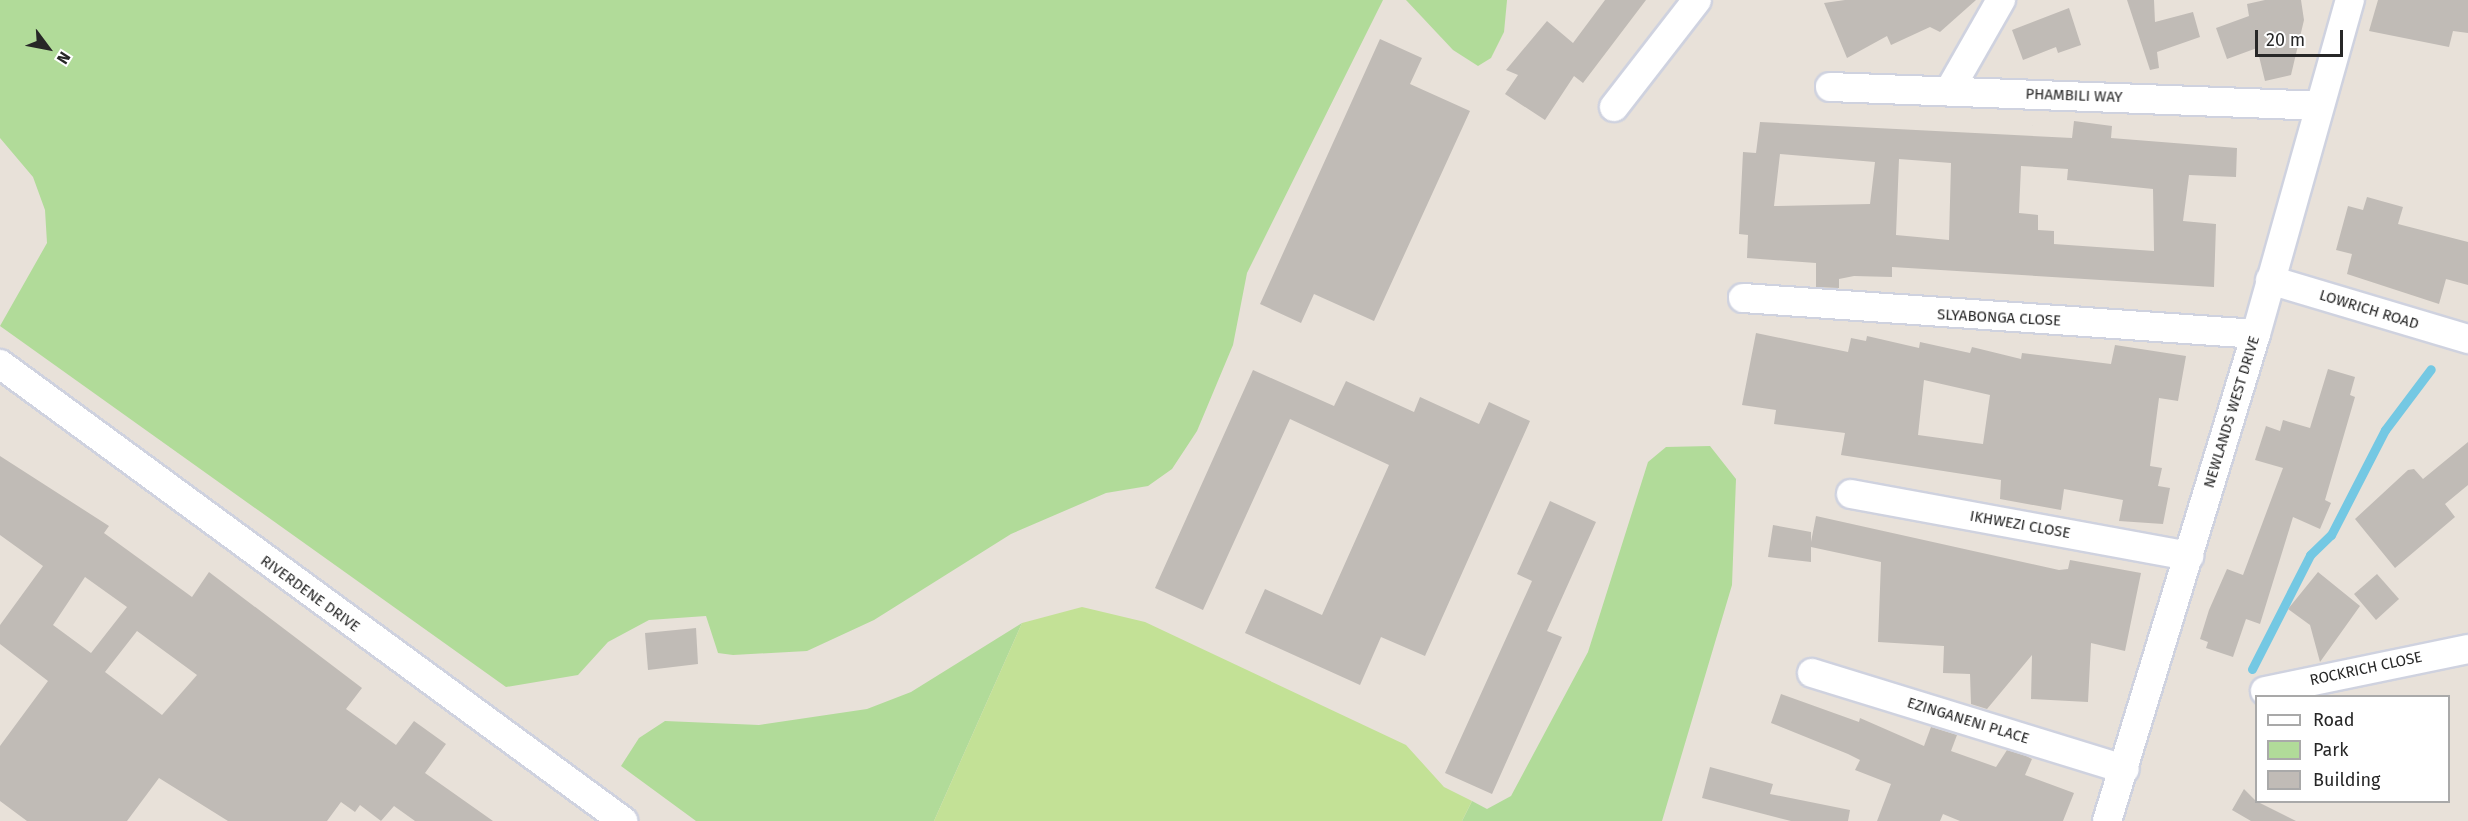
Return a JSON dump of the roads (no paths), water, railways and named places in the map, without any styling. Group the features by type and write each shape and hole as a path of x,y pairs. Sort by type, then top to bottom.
{"street":[{"path":"1614,107 1697,0"},
{"path":"1949,91 2001,0"},
{"name":"NEWLANDS WEST DRIVE","path":"2107,821 2125,769 2256,334 2317,106 2350,0"},
{"name":"PHAMBILI WAY","path":"1830,87 2317,106"},
{"name":"LOWRICH ROAD","path":"2271,280 2468,339"},
{"name":"SLYABONGA CLOSE","path":"1743,298 2256,334"},
{"name":"RIVERDENE DRIVE","path":"0,364 623,821"},
{"name":"IKHWEZI CLOSE","path":"1851,494 2189,556"},
{"name":"ROCKRICH CLOSE","path":"2265,691 2468,649"},
{"name":"EZINGANENI PLACE","path":"1812,673 2125,769"}],"waterway":[{"path":"2252,669 2310,555 2331,535 2385,430 2431,369"}]}
